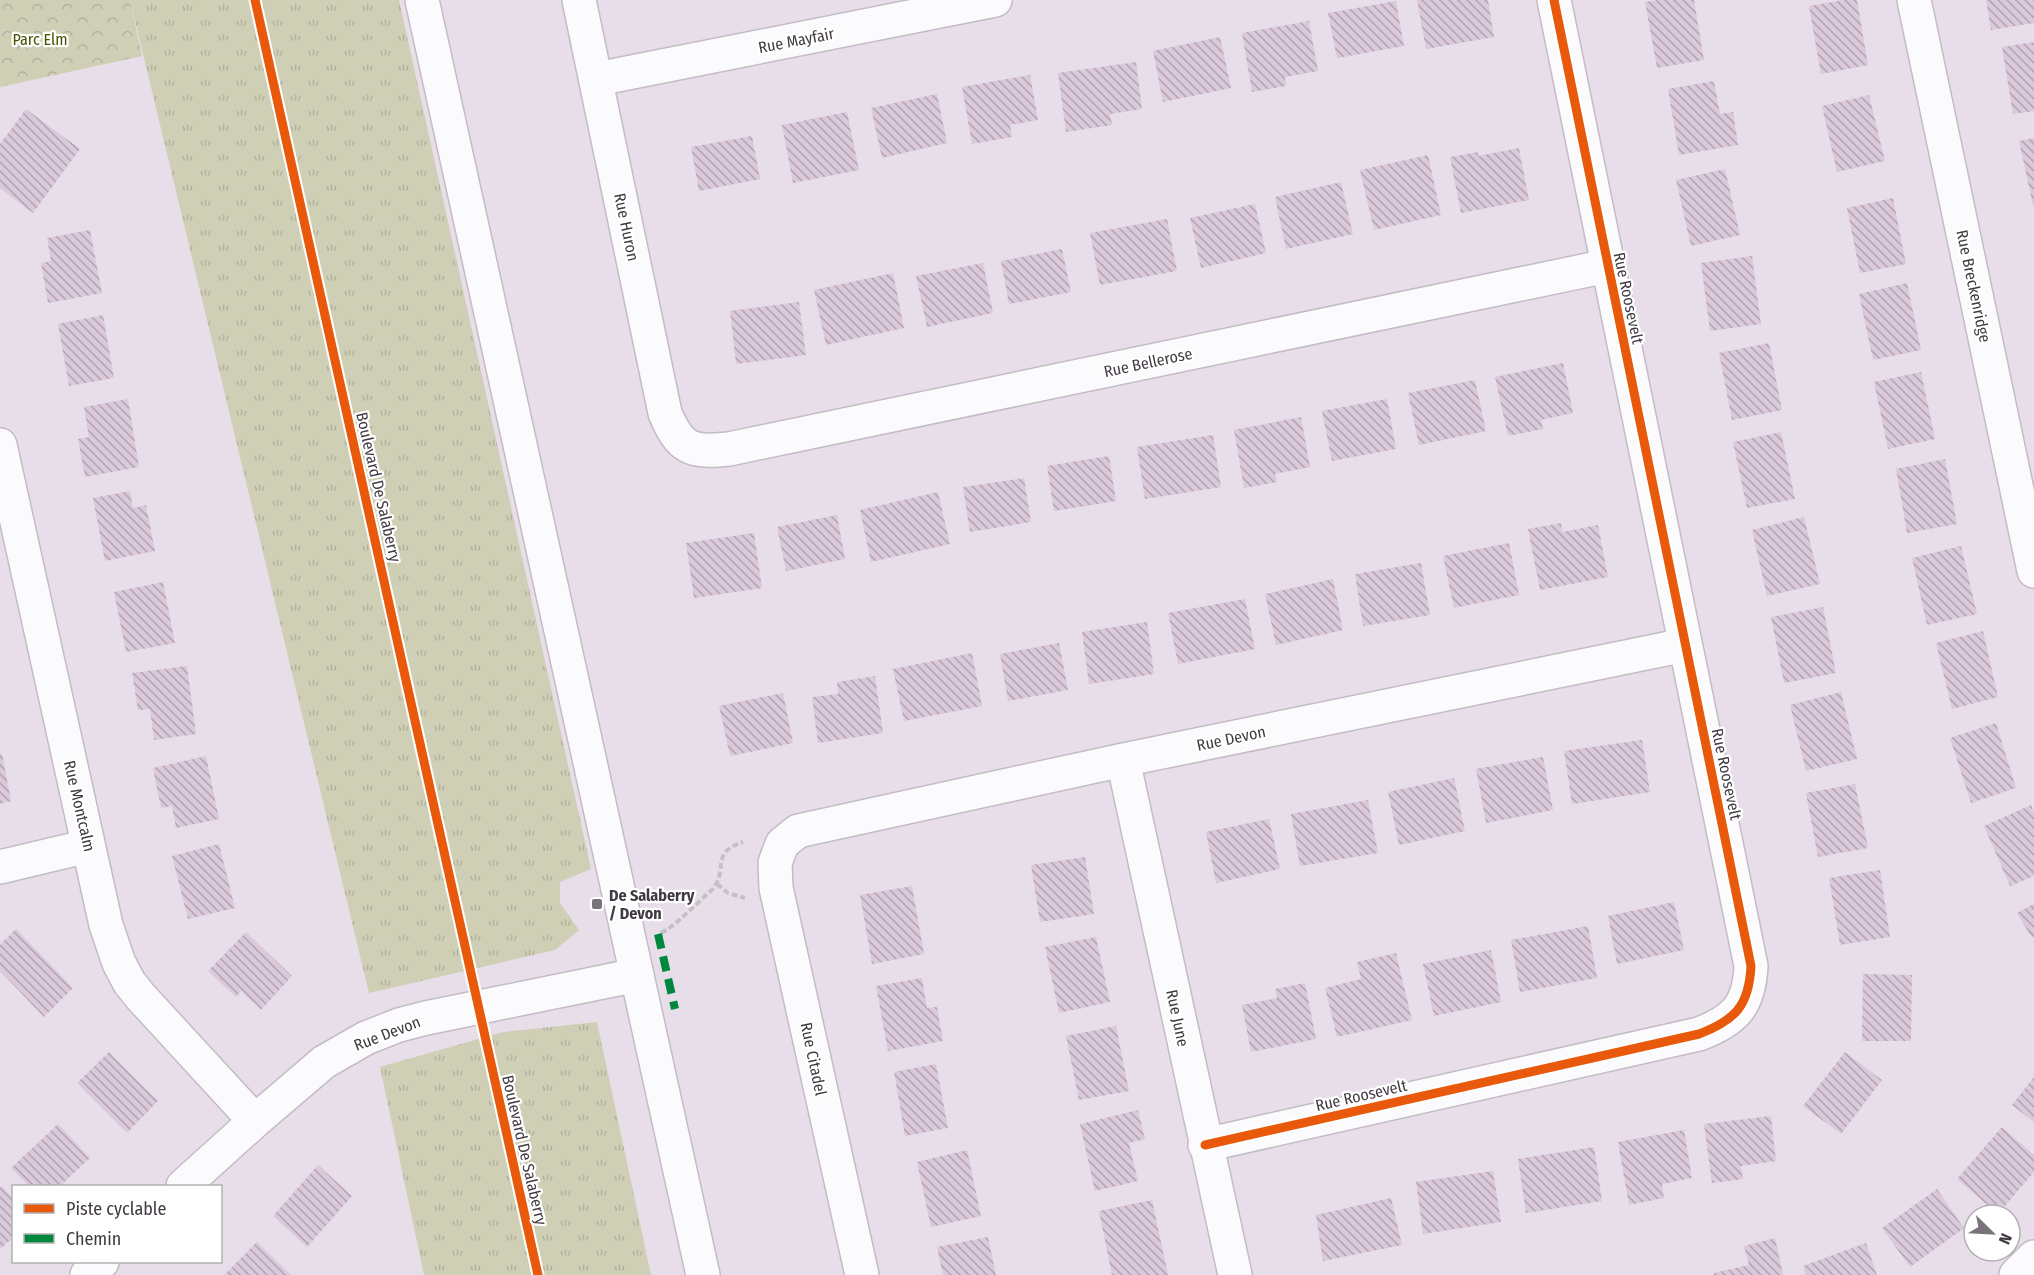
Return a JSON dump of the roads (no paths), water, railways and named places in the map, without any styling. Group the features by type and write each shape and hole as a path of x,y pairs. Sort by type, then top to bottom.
{"street":[{"path":"422,0 704,1275"},
{"name":"Rue Huron","path":"579,0 665,413 674,434 689,447"},
{"name":"Rue Mayfair","path":"597,80 995,0"},
{"name":"Rue Roosevelt","path":"1205,1145 1699,1034 1721,1026 1740,1009 1750,987 1751,966 1554,0"},
{"name":"Rue Breckenridge","path":"1914,0 2034,571"},
{"name":"Rue Bellerose","path":"689,447 707,452 729,450 1607,266"},
{"name":"Rue Montcalm","path":"0,445 106,926 119,963 129,982 152,1011 255,1121"},
{"name":"Rue Devon","path":"782,844 798,831 816,826 1123,760 1685,645"},
{"name":"Rue June","path":"1123,760 1235,1275"},
{"name":"Rue Citadel","path":"782,844 775,863 776,888 862,1275"},
{"path":"0,867 88,846"},
{"name":"Rue Devon","path":"184,1185 324,1062 353,1044 379,1032 426,1018 637,975"},
{"path":"2016,1275 2034,1257"},
{"path":"87,1275 101,1263"}],"place":[{"name":"De Salaberry / Devon","path":"597,904"}],"park label":[{"name":"Parc Elm","path":"40,39"}]}
